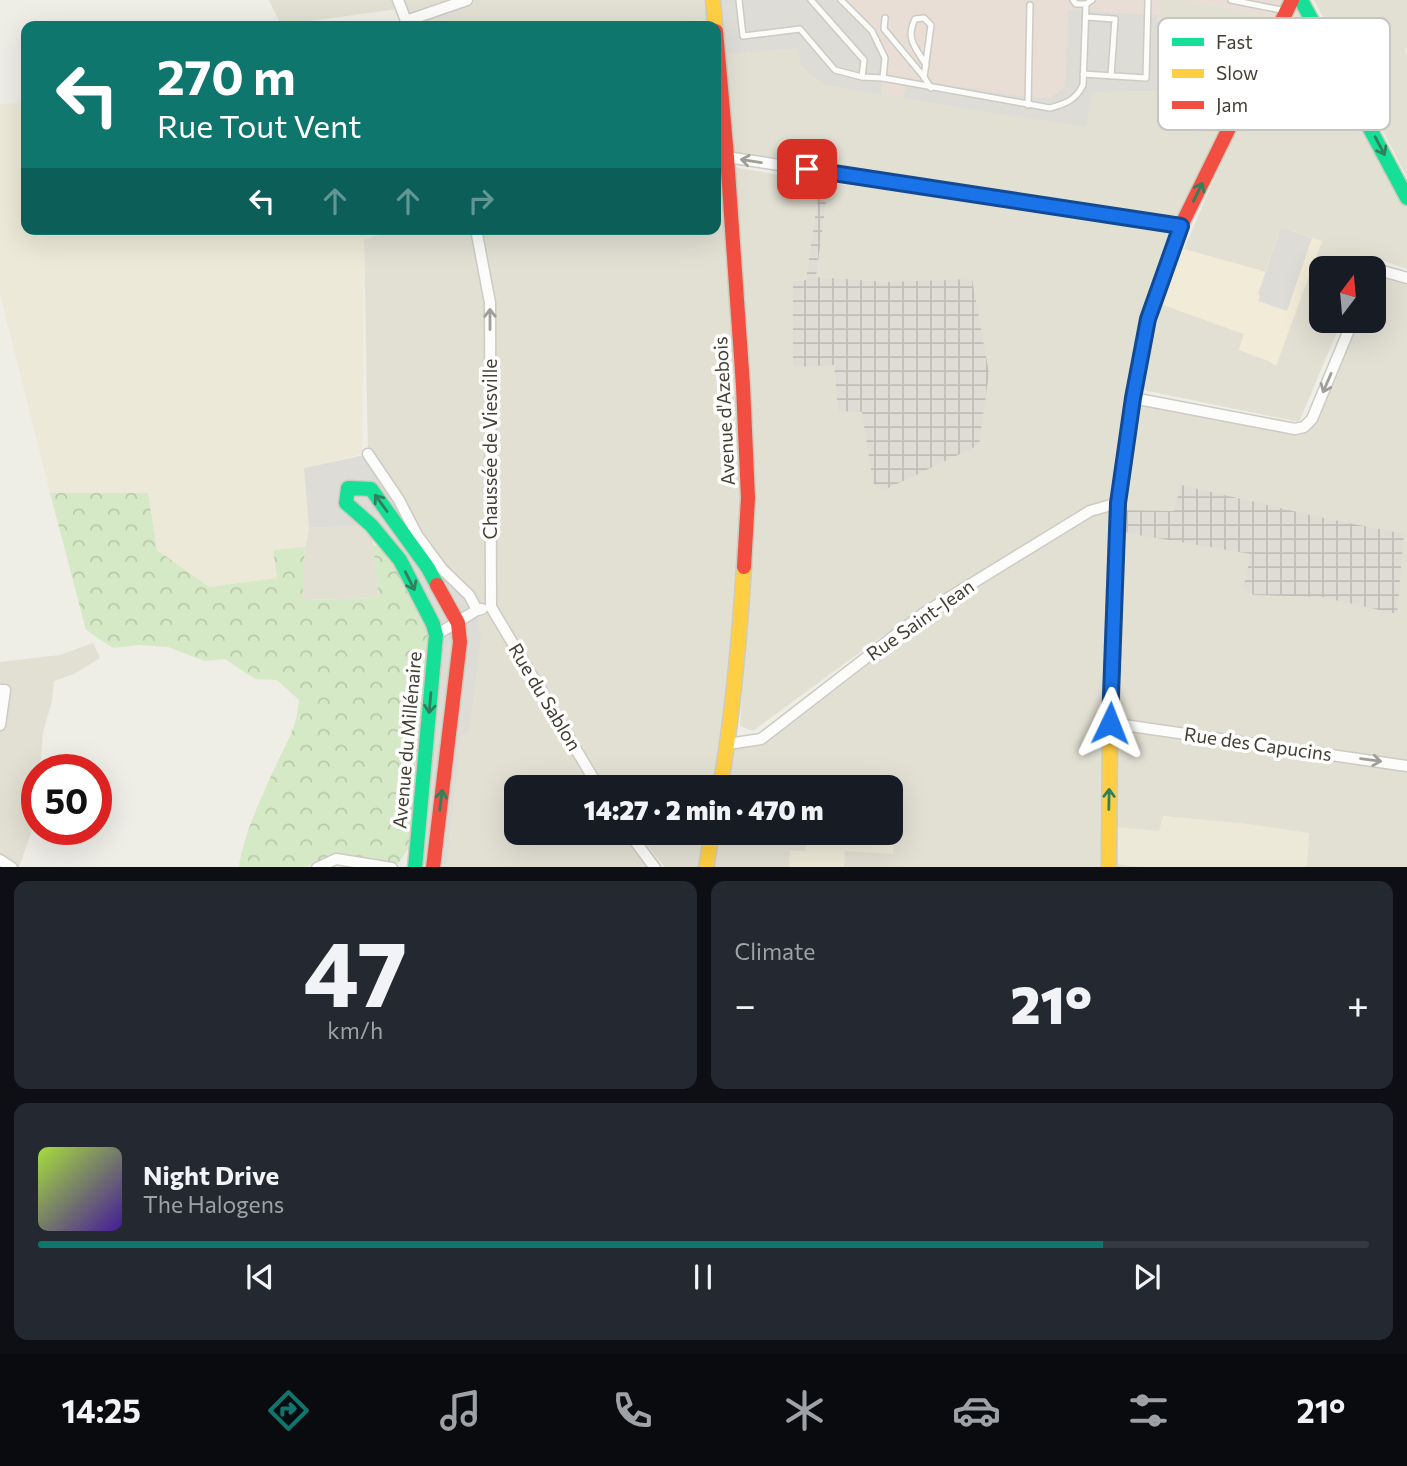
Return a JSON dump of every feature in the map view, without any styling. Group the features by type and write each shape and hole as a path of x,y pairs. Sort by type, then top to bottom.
{"street":[{"path":"398,0 406,21"},
{"path":"412,21 467,0"},
{"name":"Avenue d'Azebois","path":"713,0 715,21"},
{"path":"1301,0 1311,18"},
{"name":"Avenue d'Azebois","path":"721,87 743,386 748,498 737,669 722,775"},
{"path":"1109,867 1110,723 1118,503 1133,398 1148,319 1181,226 1228,130"},
{"path":"1371,130 1407,198"},
{"path":"727,157 1181,226"},
{"name":"Chaussée de Viesville","path":"477,235 489,303 491,607"},
{"path":"1386,272 1407,278"},
{"path":"1133,398 1295,429 1304,427 1312,419 1348,333"},
{"path":"368,454 399,500 417,535 442,569 469,595 477,610"},
{"name":"Avenue du Millénaire","path":"415,867 436,635 400,560 371,525 345,503 348,488 371,489 428,568 458,623 460,642 433,867"},
{"name":"Rue Saint-Jean","path":"728,744 761,738 924,613 1090,511 1118,503"},
{"path":"436,635 477,610 491,607"},
{"name":"Rue du Sablon","path":"491,607 591,775"},
{"path":"0,690 5,690 0,725"},
{"name":"Rue des Capucins","path":"1110,723 1407,766"},
{"path":"638,845 655,867"},
{"path":"706,867 710,845"},
{"path":"317,867 337,859 392,867"},
{"path":"0,860 12,867"}],"lane":[{"path":"739,0 743,36 800,29 835,69 862,78 883,78 1050,108 1067,104 1083,85 1089,2 1076,4 1073,0"},
{"path":"811,0 864,60 862,78"},
{"path":"841,0 872,31 885,58 883,78"},
{"path":"1083,74 1146,78 1148,0"},
{"path":"1231,0 1289,6"},
{"path":"1028,105 1030,5"},
{"path":"1086,17 1115,19 1111,76"},
{"path":"885,18 884,29 931,88"},
{"path":"924,77 926,65 931,25 924,18 915,19 911,28 911,39 926,65"}],"shaded area":[{"path":"269,0 394,0 397,9 310,21 279,21"},
{"path":"399,0 463,0 426,15 474,0 713,0 715,21 406,21"},
{"path":"713,0 1159,0 1157,91 1092,92 1086,127 823,84 801,66 799,48 721,55 721,21 715,21"},
{"path":"713,0 841,0 872,31 885,58 881,94 823,84 801,66 799,48 721,55 721,21 715,21"},
{"path":"1159,0 1187,0 1277,18 1159,18"},
{"path":"1187,0 1292,0 1283,18"},
{"path":"1301,0 1310,18 1283,18 1289,5"},
{"path":"1314,0 1407,0 1407,177 1382,130 1390,130 1390,18 1323,18"},
{"path":"1068,10 1158,15 1157,91 1092,92 1086,127 903,98 908,78 1011,95 1050,98 1065,87"},
{"path":"1158,46 1158,130 1230,130 1158,282 1134,397 1304,427 1344,333 1386,333 1386,277 1407,278 1407,867 709,867 712,845 903,845 903,775 724,775 729,749 769,741 949,603 1090,511 882,636 753,731 740,726 753,488 733,167 808,180 816,178 820,181 806,280 793,281 793,367 834,364 838,411 889,282 816,277 829,183 1145,221 727,157 745,437 726,749 721,775 504,775 504,845 639,845 656,867 438,867 424,545 368,454 364,239 377,235 721,235 721,55 799,48 1086,127 1091,92 1157,91"},
{"path":"21,103 21,235 379,235 364,240 362,454 304,468 309,528 305,547 273,550 277,578 208,587 157,550 147,493 50,493 0,294 0,104"},
{"path":"1235,130 1369,130 1407,204 1407,269 1386,262 1386,256 1316,256 1322,241 1312,238 1266,272 1184,249"},
{"path":"820,181 829,183 816,277 889,282 972,279 989,373 979,445 884,490 873,483 862,412 838,411 834,365 793,367 793,281 806,280"},
{"path":"1281,227 1322,241 1316,256 1309,256 1309,276 1276,366 1239,350 1244,334 1161,304 1177,257 1184,249 1265,272"},
{"path":"1281,227 1312,238 1287,311 1258,301"},
{"path":"1309,275 1309,333 1337,333 1299,422 1143,390 1161,304 1244,334 1239,350 1275,365"},
{"path":"365,455 475,606 481,637 469,732 461,735 446,865 411,865 435,630 371,525 309,528 304,468"},
{"path":"1181,485 1404,534 1397,614 1322,597 1254,595 1243,589 1251,554 1127,533 1118,510 1174,511"},
{"path":"371,525 379,598 301,600 309,528"},
{"path":"93,643 100,658 74,674 54,681 41,754 21,754 21,845 27,845 19,867 0,867 0,662 60,655"},
{"path":"1163,816 1309,833 1307,867 1140,867 1115,864 1117,827 1159,831"},
{"path":"647,845 710,845 706,867 665,867"},
{"path":"806,845 894,845 893,854 845,851 844,867 789,867 790,850 806,851"}],"green space":[{"path":"50,493 148,493 157,550 209,587 277,578 273,550 305,547 302,600 379,598 373,545 392,551 435,643 408,849 398,864 336,859 304,867 239,867 255,813 292,732 299,700 277,680 255,679 225,659 205,661 168,647 139,645 113,648 86,630"}],"traffic: fast":[{"path":"1301,0 1311,18"},
{"path":"1371,130 1407,198"},
{"path":"415,867 436,635 400,560 371,525 346,503 348,488 371,489 428,568 437,585"}],"traffic: slow":[{"path":"713,0 715,21"},
{"path":"722,775 735,678 744,567"},
{"path":"1109,867 1115,580"},
{"path":"706,867 710,845"}],"traffic: jam":[{"path":"1283,18 1292,0"},
{"path":"721,88 743,386 748,498 744,567"},
{"path":"1115,580 1118,503 1148,319 1181,226 1228,130"},
{"path":"433,867 460,642 458,623 437,585"}],"route":[{"path":"807,169 1181,226 1148,319 1118,503 1110,723"}]}
